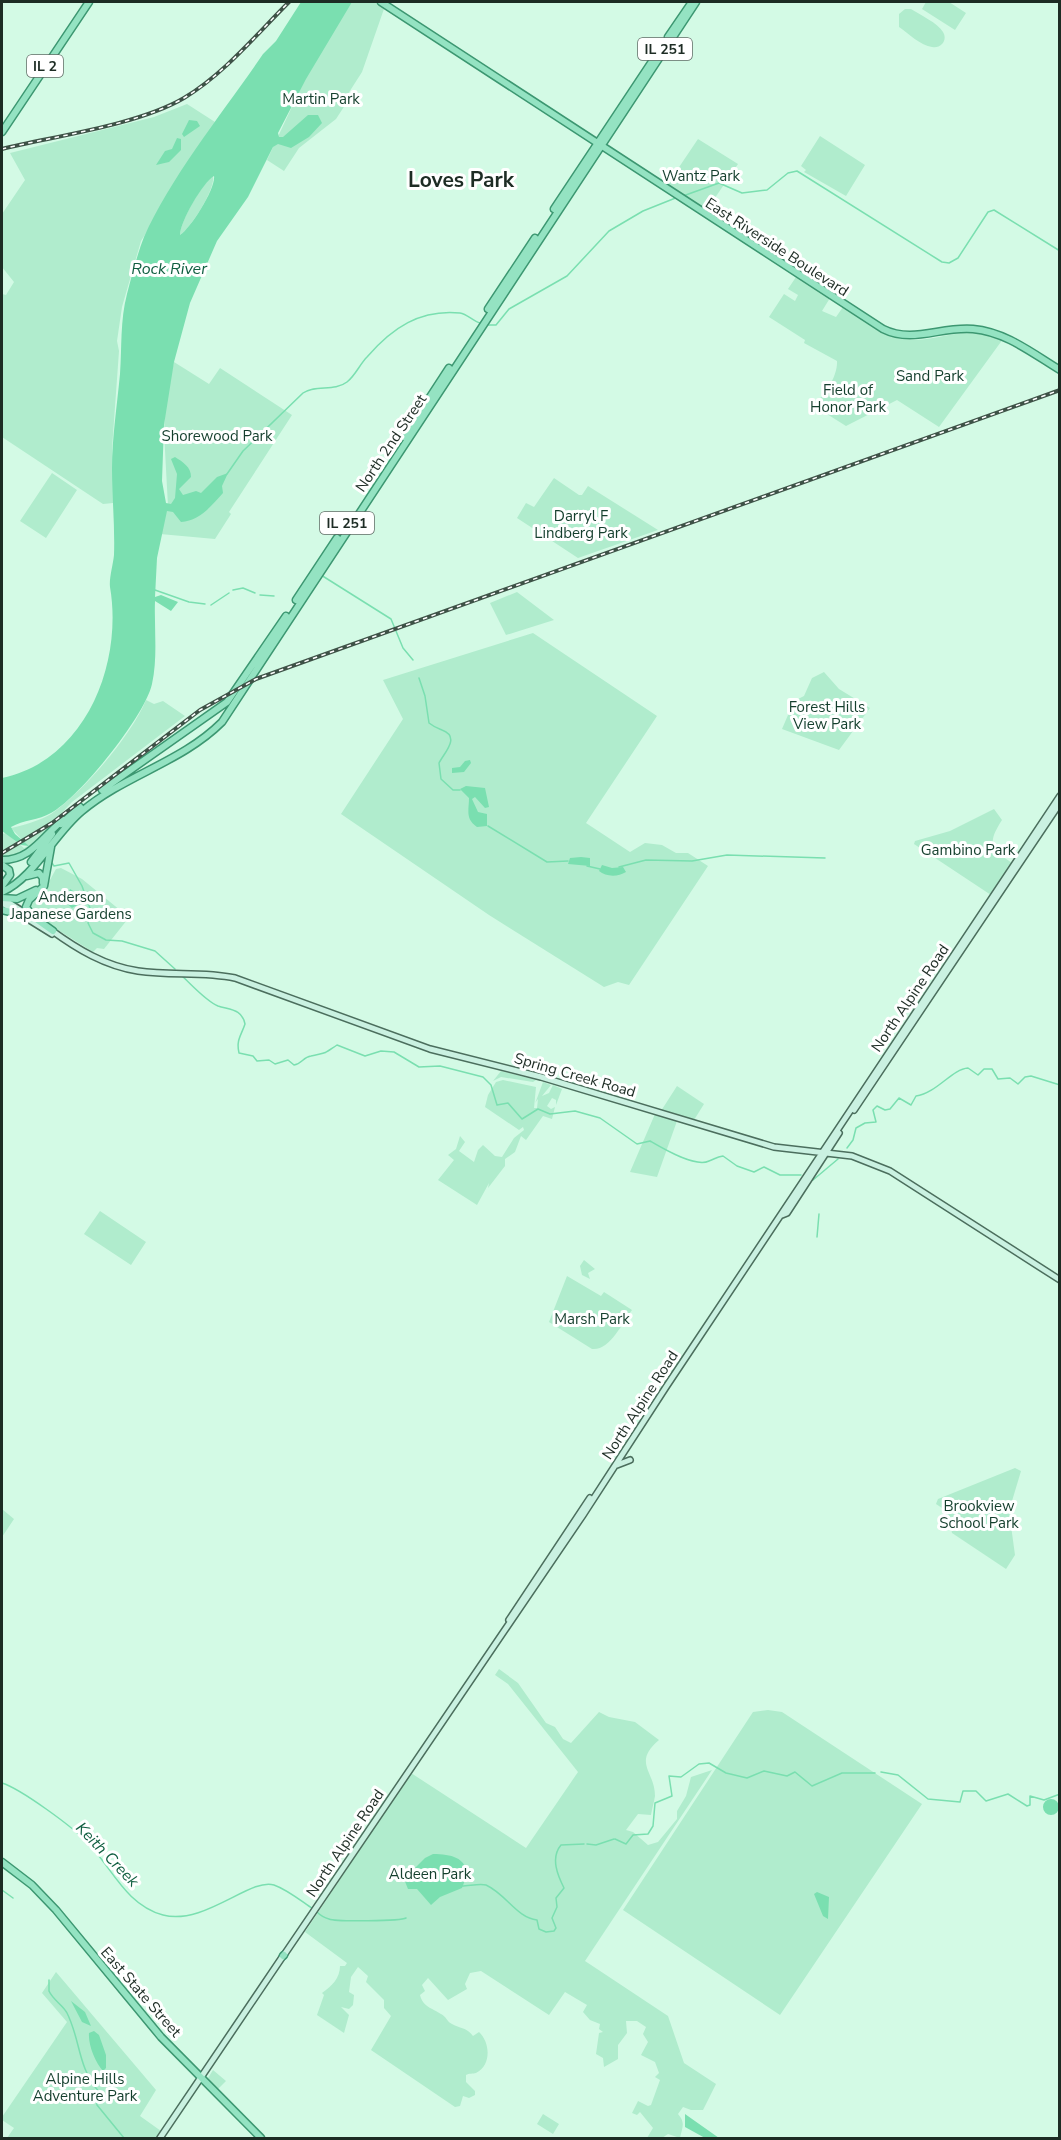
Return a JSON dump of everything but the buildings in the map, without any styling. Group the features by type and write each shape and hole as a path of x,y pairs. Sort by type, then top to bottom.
{"main road":[{"name":"IL 2","path":"2,132 89,2"},
{"name":"East Riverside Boulevard","path":"381,2 598,146 890,332 912,336 964,329 985,330 1011,340 1059,370"},
{"name":"North 2nd Street","path":"621,113 692,2"},
{"name":"North 2nd Street","path":"3,892 27,874 54,837 82,810 119,784 193,746 222,722 598,146 696,2"},
{"name":"North 2nd Street","path":"3,892 24,871 68,816 217,711 233,695 481,324"},
{"name":"North Alpine Road","path":"160,2139 508,1622 569,1536 1059,796"},
{"name":"North Alpine Road","path":"782,1215 787,1213 821,1161 824,1151 1059,803"},
{"path":"53,931 28,912 27,903 44,886 51,847 82,810"},
{"path":"2,860 15,859 29,853 68,816"},
{"path":"2,865 9,870 10,875 3,892"},
{"path":"31,873 39,873 43,878 41,886 26,896 3,892 31,873"},
{"name":"Spring Creek Road","path":"3,892 64,940"},
{"name":"Spring Creek Road","path":"2,903 92,956 119,966 137,971 213,973 235,978 430,1049 541,1077 774,1147 824,1151 861,1159 890,1171 1059,1280"},
{"path":"2,910 18,914"},
{"path":"821,1161 834,1153"},
{"path":"613,1467 630,1460"},
{"name":"East State Street","path":"2,1862 32,1885 56,1910 161,2037 261,2139"},
{"path":"191,2068 201,2070 209,2065"},
{"path":"209,2065 207,2076 210,2087"},
{"path":"191,2068 196,2078 194,2089"},
{"path":"194,2089 203,2084 210,2087"}],"green space":[{"name":"Martin Park","path":"350,2 376,2 385,6 362,72 346,97 349,99 336,119 299,148 284,171 267,160 305,79"},
{"path":"926,2 949,2 966,13 955,30 922,9"},
{"path":"905,9 911,9 941,29 945,38 941,45 935,47 923,44 899,27 899,14"},
{"path":"187,104 215,122 141,241 122,307 117,341 119,351 112,449 113,503 103,504 2,437 2,294 6,295 14,282 2,267 2,214 25,180 10,153 154,117"},
{"path":"820,136 865,165 846,196 804,172 806,170 801,166"},
{"name":"Wantz Park","path":"698,139 738,164 704,214 665,188"},
{"path":"213,176 211,189 202,207 180,235 192,203"},
{"path":"796,277 830,298 822,311 836,317 843,307 897,337 917,340 978,332 1003,339 939,427 897,400 846,426 811,404 821,398 829,386 837,367 837,361 804,343 805,340 769,317 784,294 795,301 798,295 788,289"},
{"name":"Shorewood Park","path":"174,362 209,384 220,368 292,415 229,512 231,514 215,539 160,534 168,506 164,432 166,394"},
{"path":"52,473 77,490 46,538 20,521"},
{"name":"Darryl F Lindberg Park","path":"554,478 579,495 582,495 588,486 658,530 578,558 517,518 526,503 534,507"},
{"path":"517,592 554,620 506,635 490,603"},
{"path":"533,633 657,716 586,823 630,852 645,843 662,845 676,853 688,853 708,866 629,985 618,982 604,987 489,915 341,814 403,719 383,680"},
{"name":"Forest Hills View Park","path":"824,672 839,689 870,708 839,750 782,729 794,701 804,696 812,678"},
{"path":"146,700 154,704 163,701 185,716 72,802 34,847 16,858 2,858 2,834 6,833 24,848 28,846 11,828 51,814 77,792 118,746"},
{"name":"Gambino Park","path":"994,809 1002,820 994,834 993,844 999,853 1012,863 991,895 914,844 915,841 950,831"},
{"name":"Anderson Japanese Gardens","path":"61,868 82,879 126,915 127,920 104,949 97,948 93,952 34,915 29,907 45,889 56,869"},
{"path":"501,1071 536,1080 533,1082 501,1077 493,1081"},
{"path":"503,1080 536,1087 534,1108 537,1108 538,1099 535,1103 543,1082 551,1085 542,1096 549,1093 553,1085 562,1089 556,1105 556,1100 552,1098 547,1106 551,1109 555,1107 552,1119 543,1116 526,1140 521,1136 515,1152 505,1159 505,1166 488,1188 489,1183 477,1205 438,1180 454,1160 448,1155 456,1149 460,1136 465,1142 459,1151 474,1162 478,1150 483,1145 495,1156 502,1157 514,1138 524,1130 523,1127 519,1130 485,1107 488,1095 496,1082"},
{"path":"677,1086 704,1104 694,1120 661,1111"},
{"path":"655,1114 677,1121 657,1177 630,1172"},
{"path":"100,1211 146,1242 131,1265 84,1234"},
{"path":"584,1260 595,1269 588,1273 590,1279 582,1275 580,1266"},
{"name":"Marsh Park","path":"567,1276 601,1296 604,1292 632,1310 615,1335 604,1346 592,1349 549,1322"},
{"name":"Brookview School Park","path":"1015,1468 1021,1471 1009,1511 1015,1555 1006,1569 952,1533 948,1512 936,1504 938,1499"},
{"path":"2,1509 14,1519 2,1537"},
{"name":"Aldeen Park","path":"499,1669 518,1683 546,1723 555,1727 563,1739 571,1743 599,1712 609,1717 635,1722 659,1740 651,1748 646,1761 655,1796 651,1815 638,1814 626,1830 633,1832 648,1845 658,1842 677,1819 677,1811 686,1796 691,1777 712,1770 585,1961 668,2016 684,2063 716,2084 703,2110 683,2107 678,2114 683,2123 680,2138 668,2134 662,2138 647,2138 653,2128 640,2112 637,2115 632,2113 638,2101 648,2106 651,2105 660,2080 655,2077 659,2073 655,2062 641,2055 648,2042 643,2034 646,2027 637,2021 626,2021 627,2033 618,2045 618,2059 604,2067 603,2058 596,2054 599,2033 603,2032 599,2029 600,2024 590,2020 583,2012 587,2005 565,1992 549,2015 481,1971 470,1973 465,1984 467,1989 448,2000 428,1978 422,1985 425,1991 420,1995 423,2002 443,2015 450,2023 473,2036 479,2032 487,2047 485,2065 476,2073 466,2075 466,2082 475,2091 475,2095 469,2098 463,2096 460,2106 455,2107 371,2050 391,2016 384,2008 384,2000 366,1982 368,1976 358,1967 351,1977 349,1992 354,1995 353,2005 349,2009 341,2007 349,2015 344,2033 317,2015 324,1995 322,1993 335,1981 340,1966 345,1966 347,1963 305,1932 411,1773 526,1848 578,1772 508,1684 495,1675"},
{"path":"768,1710 782,1712 922,1804 780,2015 623,1910 753,1712"},
{"name":"Alpine Hills Adventure Park","path":"56,1972 156,2090 140,2116 161,2131 156,2138 7,2138 14,2128 2,2120 2,2117 67,2022 42,1993"},
{"path":"213,2070 226,2081 217,2090 208,2078"},
{"path":"543,2114 559,2124 553,2134 537,2124"}],"water":[{"name":"Rock River","path":"301,2 352,2 306,79 278,133 279,137 283,137 308,115 318,115 322,123 309,137 291,148 278,144 273,147 248,197 217,241 190,303 174,362 164,425 162,481 166,503 171,504 175,498 177,474 171,459 175,457 186,465 191,473 191,477 179,489 183,495 196,491 201,493 217,477 228,473 222,486 223,493 205,512 188,521 181,522 173,512 167,511 157,558 155,597 161,595 178,602 171,611 155,601 155,663 147,698 125,735 78,791 51,813 11,827 15,834 29,846 21,845 2,831 2,778 32,768 57,751 77,729 93,704 104,676 111,646 113,616 110,583 114,555 113,446 123,314 139,251 155,214 183,167 263,54 276,41","holes":["214,176 214,182 202,207 180,235 184,221 198,194"]},
{"path":"189,120 197,121 200,126 184,137 182,134"},
{"path":"177,138 181,139 181,150 169,162 156,165 165,151 172,149"},
{"path":"470,760 471,763 464,772 452,773 452,768 460,767 465,761"},
{"path":"466,786 485,788 489,807 485,808 475,797 472,799 478,812 487,814 487,826 477,827 471,821 468,814 469,798 460,789"},
{"path":"570,858 590,858 590,866 568,864"},
{"path":"602,865 612,868 623,867 626,872 616,875 605,874 599,871"},
{"path":"70,889 78,894 75,898 79,904 72,908 66,903 71,898 68,893"},
{"path":"1048,1799 1054,1799 1059,1807 1057,1813 1048,1815 1043,1810 1043,1804"},
{"path":"433,1854 456,1858 461,1861 466,1871 462,1888 440,1897 431,1905 417,1889 408,1889 404,1879 425,1858"},
{"path":"817,1892 829,1897 828,1919 823,1916 814,1894"},
{"path":"71,2001 85,2012 91,2026 82,2022"},
{"path":"94,2031 99,2035 106,2055 106,2068 103,2071 91,2048 89,2033"},
{"path":"685,2114 719,2138 705,2138 685,2127"}],"waterway":[{"path":"683,196 719,183 742,193 767,190 788,173 797,171 942,262 949,263 958,258 988,212 994,210 1060,251"},
{"path":"485,325 496,325 509,309 567,276 609,231 643,211 678,197"},
{"path":"227,474 243,451 303,393 308,390 336,387 347,382 364,360 397,329 432,314 460,313 480,323"},
{"path":"321,575 391,619 403,648 413,660"},
{"path":"233,590 243,588 255,593"},
{"path":"155,590 189,602 205,604"},
{"path":"211,605 229,593"},
{"path":"260,595 274,596"},
{"path":"419,678 425,696 429,723 448,733 451,741 439,763 441,779 453,790 460,790"},
{"path":"488,826 547,862 568,861"},
{"path":"619,867 646,860 692,861 727,855 825,858"},
{"path":"52,863 54,866 69,863 82,886 91,911 88,923 93,933 106,940 122,941 155,951 175,969"},
{"path":"587,866 600,869"},
{"path":"183,977 213,1004 241,1015 245,1024 239,1041 239,1053 253,1056 257,1061 269,1060 275,1064 288,1060 294,1065 308,1057 325,1053 337,1045 365,1056 381,1051 394,1052 419,1067 440,1066 483,1077 491,1085 497,1105 508,1103 522,1119 538,1109 550,1114 575,1111 600,1118 637,1144 650,1141 687,1160 703,1162 723,1156 737,1166 754,1172 764,1167 780,1175 801,1175"},
{"path":"847,1148 853,1140 856,1128 865,1123 876,1122 873,1110 877,1106 885,1110 890,1109 899,1098 911,1105 916,1096 931,1090 962,1069 968,1068 978,1075 984,1069 992,1069 998,1079 1010,1078 1018,1084 1025,1077 1031,1076 1060,1085"},
{"path":"813,1180 838,1159"},
{"path":"817,1237 819,1214"},
{"name":"Keith Creek","path":"615,1839 626,1844 633,1835 648,1834 653,1826 655,1803 672,1796 669,1776 681,1777 699,1764 709,1763 726,1773 747,1778 764,1771 787,1776 795,1772 812,1786 842,1773 875,1773"},
{"name":"Keith Creek","path":"881,1772 898,1775 928,1799 960,1802 963,1791 976,1791 986,1801 1008,1794 1027,1806 1030,1805 1030,1796 1044,1800 1060,1794"},
{"name":"Keith Creek","path":"2,1783 34,1800 81,1836 129,1894 150,1910 163,1915 179,1917 194,1914 264,1884 279,1887 313,1909"},
{"name":"Keith Creek","path":"587,1844 596,1845 614,1839"},
{"name":"Keith Creek","path":"462,1886 486,1885 500,1894 523,1915 537,1920 539,1929 546,1932 554,1931 556,1928 552,1918 557,1907 556,1898 564,1888 556,1867 558,1850 561,1845 584,1844"},
{"path":"2,1890 13,1898"},
{"name":"Keith Creek","path":"317,1912 334,1920 406,1918"},
{"path":"49,1980 49,1991 67,2013 87,2073 99,2092 96,2099 97,2105 124,2138"}],"railway":[{"path":"2,149 120,123 144,116 184,98 213,78 289,2"},
{"path":"2,853 52,823 200,710 256,679 1060,390"}],"district":[{"name":"Loves Park","path":"461,180"}],"park label":[{"name":"Sand Park","path":"930,376"},
{"name":"Field of Honor Park","path":"848,398"}]}
